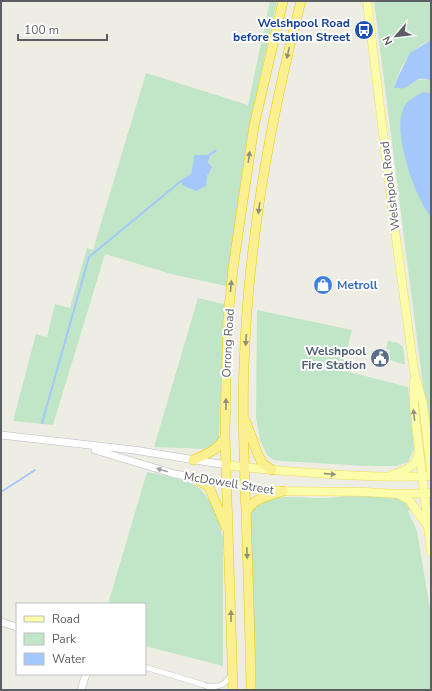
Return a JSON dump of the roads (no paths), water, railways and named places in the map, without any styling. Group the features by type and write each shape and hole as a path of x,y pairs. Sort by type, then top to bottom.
{"highway":[{"name":"Orrong Road","path":"233,690 226,465 228,318 233,268 254,126 283,1"},
{"name":"Orrong Road","path":"252,690 244,468 244,365 250,282 262,182 273,122 300,1"},
{"path":"243,415 258,455 263,464 272,470"},
{"path":"193,460 216,449 226,435"},
{"path":"198,479 209,487 229,534"},
{"path":"246,514 248,508 254,501 283,491"}],"main road":[{"name":"Welshpool Road","path":"368,1 394,223 414,371 423,404 431,471"},
{"name":"Welshpool Road","path":"414,371 414,406 418,453 421,477 427,493 428,527 431,552"},
{"path":"388,477 407,469 415,463 418,453"},
{"name":"McDowell Street","path":"226,465 244,468 388,477 431,476"},
{"name":"McDowell Street","path":"227,484 245,488 283,491 399,494 427,493"},
{"path":"399,494 410,500 428,527"}],"street":[{"name":"McDowell Street","path":"1,435 134,450 226,465"},
{"name":"McDowell Street","path":"79,445 198,479 227,484"},
{"path":"1,622 16,627"},
{"path":"146,667 204,685 215,690"},
{"path":"204,685 218,686 226,682 233,672"},
{"path":"81,690 86,675"}],"water":[{"path":"431,40 431,81 419,79 404,88 394,88 410,53"},
{"path":"423,92 431,93 431,217 418,195 412,180 400,131 404,107 415,96"},
{"path":"215,149 217,151 210,156 208,162 212,167 207,176 206,186 196,191 182,185 181,180 191,174 194,155 207,155"}],"waterway":[{"path":"42,423 89,257 181,181"},
{"path":"1,492 35,470"}],"place":[{"name":"Welshpool Road before Station Street","path":"364,30"},
{"name":"Metroll","path":"323,285"},
{"name":"Welshpool Fire Station","path":"380,358"}]}
